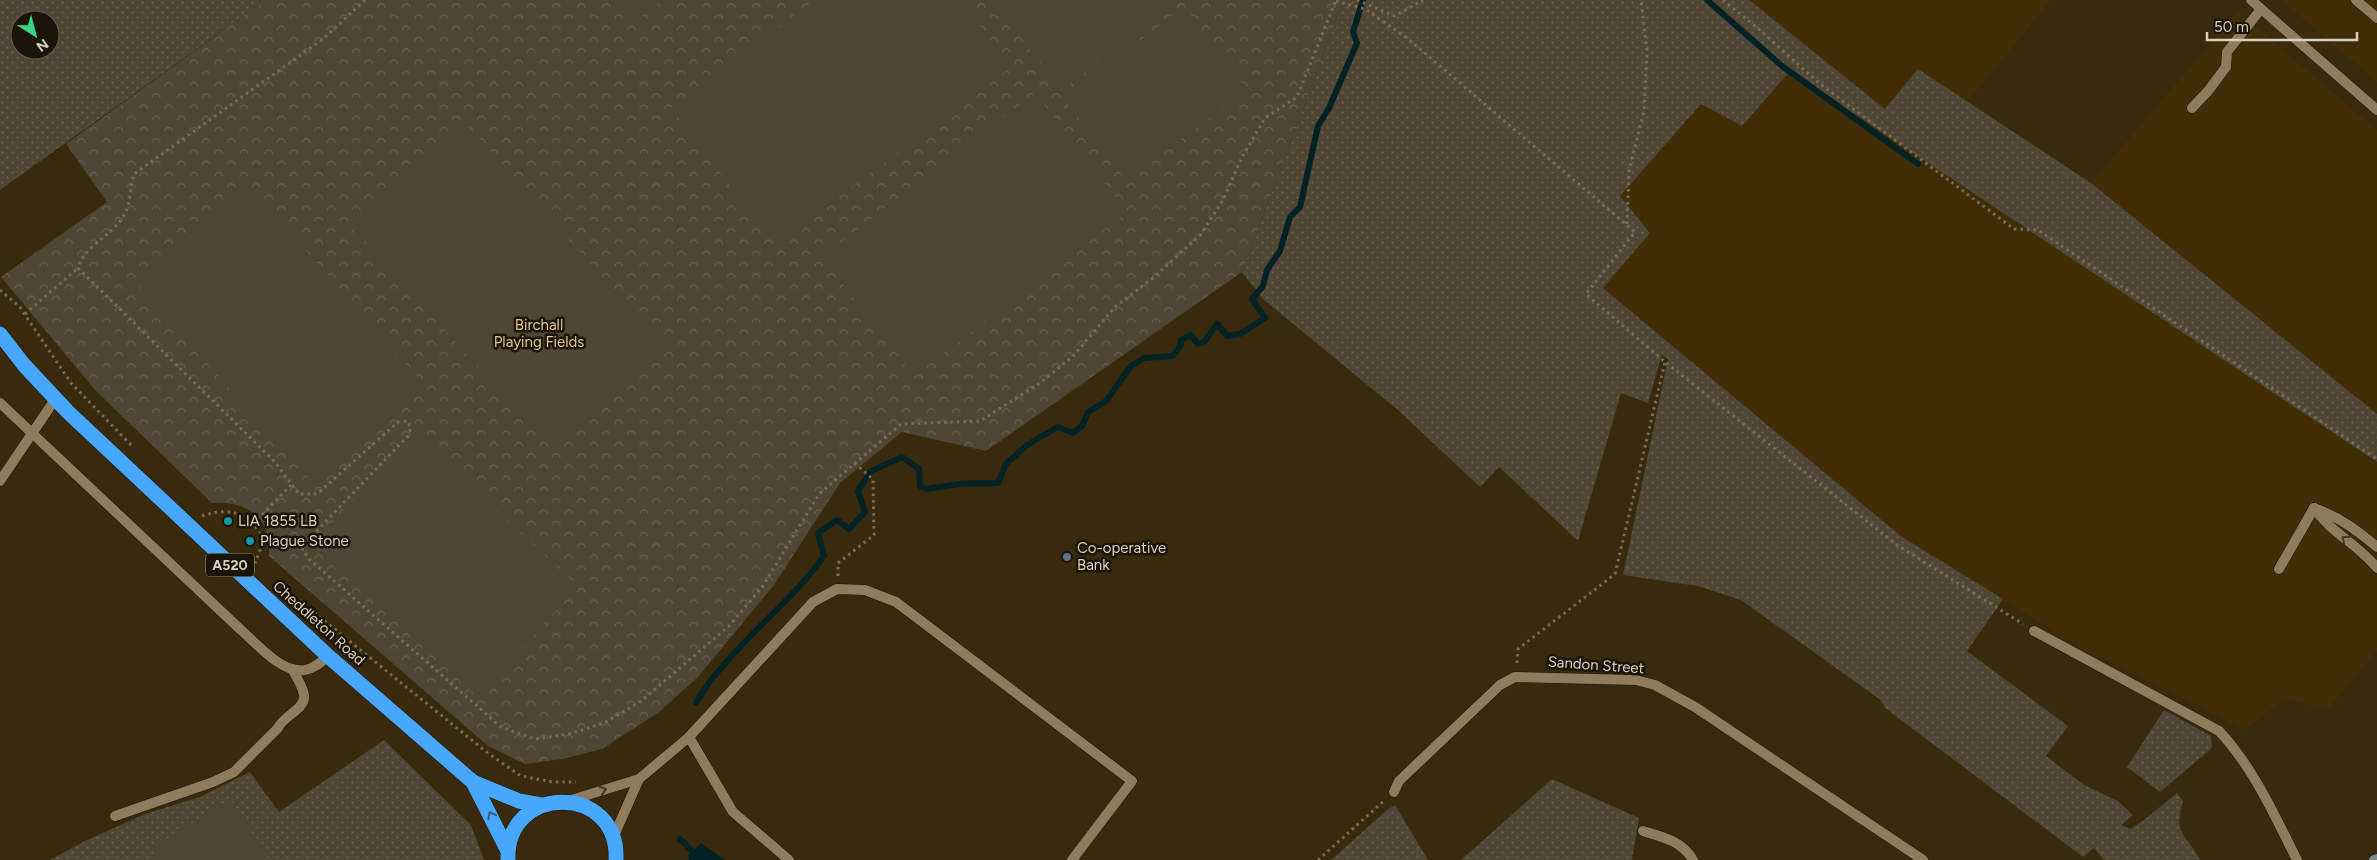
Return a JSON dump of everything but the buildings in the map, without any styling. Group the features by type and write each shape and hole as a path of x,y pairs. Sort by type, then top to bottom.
{"highway":[{"name":"Cheddleton Road","path":"0,334 24,365 56,398 328,656 473,782 519,801 541,805"},
{"name":"Cheddleton Road","path":"473,782 507,854"},
{"name":"Cheddleton Road","path":"507,854 518,823 531,810 556,801 568,802 593,811 607,825 613,838 616,860"}],"street":[{"path":"2251,0 2377,110"},
{"path":"2356,0 2377,18"},
{"path":"2192,108 2226,67 2227,52 2262,9"},
{"path":"0,481 56,398"},
{"path":"0,403 241,630 281,664 292,669 304,670 315,666 328,656"},
{"path":"2314,508 2332,514 2350,524 2377,547"},
{"path":"2314,508 2334,530 2368,556 2377,568"},
{"path":"2279,569 2314,508"},
{"path":"568,802 638,779 689,737 813,602 837,589 865,590 896,602 1132,781 1072,860"},
{"path":"2034,631 2219,732 2235,748 2277,821 2296,860"},
{"path":"115,816 213,782 234,772 278,728 280,722 302,704 304,695 292,669"},
{"path":"1394,792 1399,781 1500,685 1515,676"},
{"name":"Sandon Street","path":"1515,676 1636,680 1655,686 1696,707 1923,860"},
{"path":"689,737 733,812 789,860"},
{"path":"613,838 638,779"},
{"path":"1643,831 1668,838 1681,846 1693,860"}],"path":[{"path":"25,314 78,268 80,261 94,245 124,216 131,198 130,184 134,174 329,36 366,0"},
{"path":"1357,0 1395,16 1423,0"},
{"path":"1627,224 1629,171 1644,111 1647,50 1641,0"},
{"path":"1723,0 1820,84 2014,229 2038,230 2377,460"},
{"path":"78,268 274,461 298,494 317,494 398,422 407,421 411,428 408,436 301,547 309,560 500,728 535,739 569,734 604,723 640,702 723,632 763,586 819,494 901,424 980,421 1040,383 1073,356 1116,306 1153,278 1201,234 1224,200 1241,159 1265,118 1297,97 1336,1 1351,7 1365,9 1407,38 1635,232 1586,294 1665,362 1897,545 2034,631"},
{"path":"0,290 19,306 71,383 140,453"},
{"path":"1515,676 1518,649 1615,574 1665,362"},
{"path":"837,589 838,563 874,534 873,479 854,463"},
{"path":"253,524 292,484"},
{"path":"201,516 218,510 232,510 253,524 260,531 264,540 254,564 262,570"},
{"path":"277,583 489,754 521,776 553,782 584,782"},
{"path":"1318,860 1394,792"}],"shaded area":[{"path":"1749,0 2051,0 1967,103 1918,69 1885,109"},
{"path":"2281,0 2377,0 2377,82"},
{"path":"2238,11 2377,130 2377,414 2091,183"},
{"path":"1790,70 2377,463 2377,651 2327,710 2285,699 2245,730 2076,645 1902,537 1603,288 1650,233 1619,196 1701,104 1742,126"}],"green space":[{"path":"0,0 265,0 0,190"},
{"name":"Birchall Playing Fields","path":"265,0 1344,0 1242,272 986,451 902,432 840,483 774,585 698,677 659,712 602,749 562,759 525,764 488,746 269,556 269,543 266,531 262,522 255,514 237,505 212,503 96,391 1,277 107,202 66,144"},
{"path":"621,0 663,0 637,20"},
{"path":"815,0 960,0 1011,67 775,245 671,108"},
{"path":"1009,0 1179,0 1062,90 998,8"},
{"path":"1344,0 1749,0 1885,109 1918,69 2091,183 2377,414 2377,462 1790,71 1742,126 1701,104 1620,196 1650,233 1603,288 1902,537 2003,599 1967,651 2068,726 2046,756 2084,785 2118,801 2133,815 2121,825 2130,829 2177,793 2183,801 2179,821 2182,834 2200,860 2104,860 2094,848 2083,857 1885,708 1882,701 1741,600 1698,586 1623,575 1668,359 1662,354 1648,403 1621,393 1578,541 1499,467 1480,487 1399,411 1263,299 1242,272"},
{"path":"1184,7 1247,89 1127,181 1064,99"},
{"path":"1035,93 1127,212 914,376 822,257"},
{"path":"466,124 665,348 552,449 352,226"},
{"path":"247,183 426,387 315,485 135,281"},
{"path":"414,435 578,586 477,696 312,544"},
{"path":"2164,710 2211,736 2212,748 2160,792 2127,767"},
{"path":"384,740 471,825 484,860 50,860 85,841 145,814 200,797 250,772 279,812"},
{"path":"1552,779 1639,818 1632,860 1461,860"},
{"path":"230,799 269,860 158,860 151,849"},
{"path":"1395,805 1428,860 1331,860 1387,810"}],"water":[{"path":"701,843 725,860 689,860 688,855"}],"waterway":[{"path":"696,703 720,669 791,596 824,556 818,533 837,520 849,529 865,512 858,491 871,471 902,457 919,469 920,486 927,489 958,484 998,483 1006,464 1027,445 1058,427 1073,433 1082,426 1088,412 1106,401 1131,366 1144,358 1173,356 1181,345 1181,340 1191,335 1198,344 1204,342 1217,324 1227,336 1240,334 1265,318 1252,299 1263,286 1267,270 1280,251 1290,217 1300,207 1318,126 1329,108 1357,43 1353,32 1363,0"},
{"path":"1707,0 1782,66 1918,164"},
{"path":"680,839 692,851 711,860"}],"place":[{"name":"LIA 1855 LB","path":"228,521"},
{"name":"Plague Stone","path":"250,541"},
{"name":"Co-operative Bank","path":"1067,557"}]}
